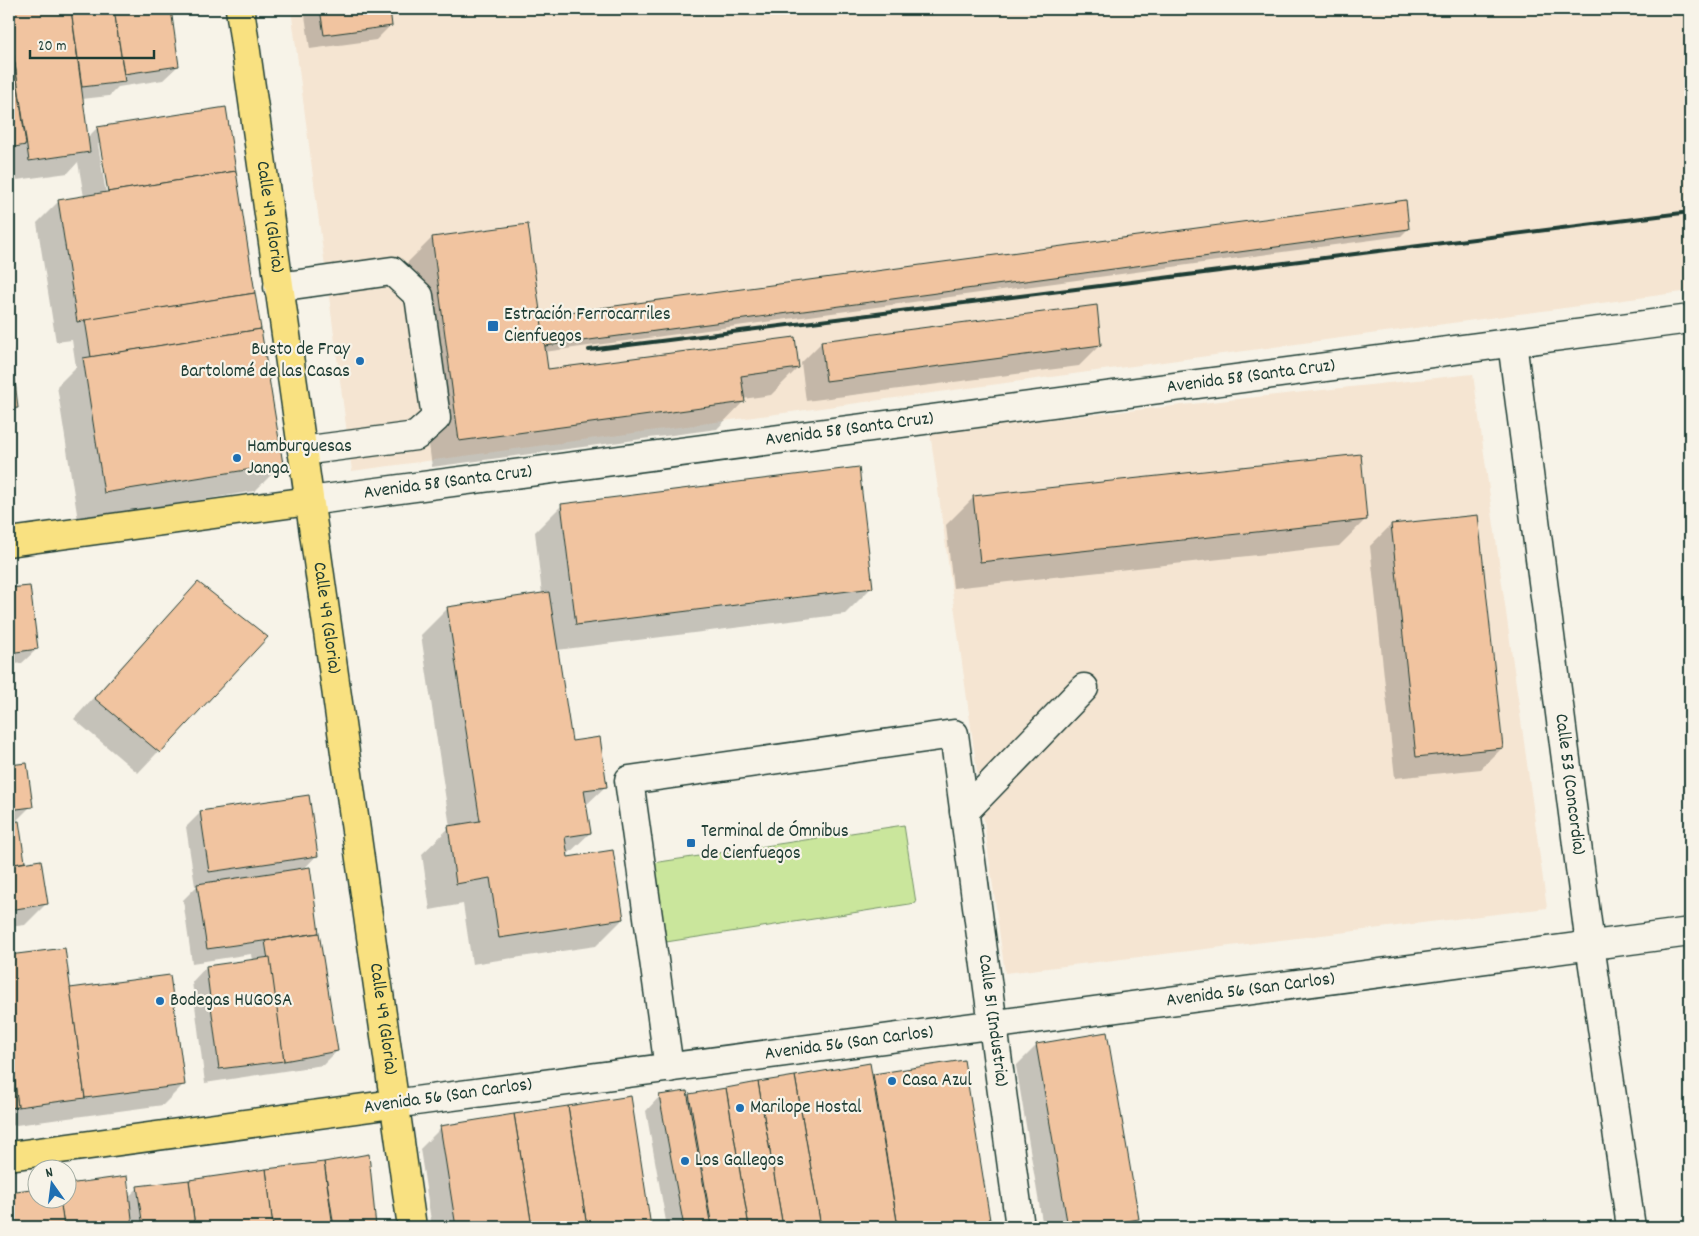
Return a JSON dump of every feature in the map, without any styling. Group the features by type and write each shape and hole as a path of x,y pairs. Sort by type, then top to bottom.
{"main road":[{"name":"Calle 49 (Gloria)","path":"240,9 393,1104 412,1227"},
{"name":"Avenida 58 (Santa Cruz)","path":"9,542 309,501"},
{"name":"Avenida 56 (San Carlos)","path":"9,1156 393,1104"}],"street":[{"path":"278,287 392,271 419,296 436,418 416,436 302,451"},
{"name":"Avenida 58 (Santa Cruz)","path":"309,501 1690,319"},
{"name":"Calle 53 (Concordia)","path":"1512,342 1590,945 1632,1227"},
{"path":"964,812 1084,688"},
{"name":"Calle 51 (Industria)","path":"669,1068 629,780 954,734 1020,1227"},
{"name":"Avenida 56 (San Carlos)","path":"393,1104 1690,932"}],"shaded area":[{"path":"291,9 1690,9 1690,291 352,471"},
{"path":"1473,374 1547,908 1005,973 930,432"}],"green space":[{"path":"904,825 916,903 666,942 653,863"}],"building":[{"path":"9,9 71,9 90,152 29,161 9,22"},
{"path":"71,9 114,9 125,82 82,87"},
{"path":"114,9 171,9 179,66 124,74"},
{"path":"320,9 390,9 392,26 324,35"},
{"path":"9,22 26,145 9,148"},
{"path":"226,107 236,171 108,192 97,127"},
{"path":"236,171 255,293 77,322 58,200"},
{"path":"1406,200 1409,229 545,346 540,316"},
{"name":"Estración Ferrocarriles Cienfuegos","path":"528,224 548,369 795,337 799,368 741,376 745,402 459,441 432,237"},
{"path":"255,293 261,329 91,357 85,320"},
{"path":"1097,305 1101,345 826,381 821,341"},
{"path":"9,325 18,408 9,409"},
{"path":"261,329 283,464 104,493 83,358"},
{"path":"1361,454 1367,520 980,562 973,496"},
{"path":"859,467 873,588 576,625 561,504"},
{"path":"1478,515 1503,748 1416,757 1391,524"},
{"path":"198,582 268,637 160,753 94,698"},
{"path":"30,586 38,649 9,653 9,588"},
{"path":"549,592 572,741 600,737 607,787 584,790 591,833 565,837 568,857 613,850 624,919 499,938 490,878 456,884 448,826 480,821 447,607"},
{"path":"9,716 14,757 9,757"},
{"path":"27,763 33,807 9,810 9,765"},
{"path":"309,795 318,856 209,872 200,811"},
{"path":"19,821 25,862 9,865 9,822"},
{"path":"41,860 48,904 9,910 9,865"},
{"path":"310,867 319,933 207,949 197,884"},
{"path":"319,933 338,1051 284,1061 265,941"},
{"path":"65,948 85,1098 18,1107 9,1034 9,955"},
{"path":"270,957 284,1061 219,1069 206,966"},
{"path":"170,975 185,1085 85,1098 70,988"},
{"path":"1107,1032 1139,1219 1091,1227 1068,1227 1036,1044"},
{"path":"9,1034 18,1107 9,1108"},
{"path":"964,1060 990,1220 946,1227 898,1227 873,1074"},
{"path":"870,1063 898,1227 821,1227 795,1076"},
{"path":"795,1076 821,1227 783,1227 758,1082"},
{"path":"758,1082 783,1227 749,1227 726,1088"},
{"path":"726,1088 749,1227 712,1227 689,1094"},
{"name":"Los Gallegos","path":"687,1091 711,1227 684,1227 659,1095"},
{"path":"631,1096 651,1227 587,1227 568,1106"},
{"path":"568,1106 587,1227 532,1227 514,1114"},
{"path":"514,1114 532,1227 456,1227 440,1126"},
{"path":"369,1154 376,1227 334,1227 324,1162"},
{"path":"324,1162 333,1227 273,1227 266,1169"},
{"path":"266,1169 273,1227 195,1227 189,1180"},
{"path":"127,1176 133,1227 64,1227 61,1208 78,1208 78,1183"},
{"path":"189,1180 195,1227 143,1227 137,1186"},
{"path":"28,1189 28,1208 61,1208 64,1227 9,1227 9,1192"}],"railway":[{"path":"589,350 1690,212"}],"place":[{"name":"Estración Ferrocarriles Cienfuegos","path":"493,326"},
{"name":"Busto de Fray Bartolomé de las Casas","path":"360,361"},
{"name":"Hamburguesas Janga","path":"237,458"},
{"name":"Terminal de Ómnibus de Cienfuegos","path":"691,843"},
{"name":"Bodegas HUGOSA","path":"160,1001"},
{"name":"Casa Azul","path":"892,1081"},
{"name":"Marilope Hostal","path":"740,1108"},
{"name":"Los Gallegos","path":"685,1161"}]}
